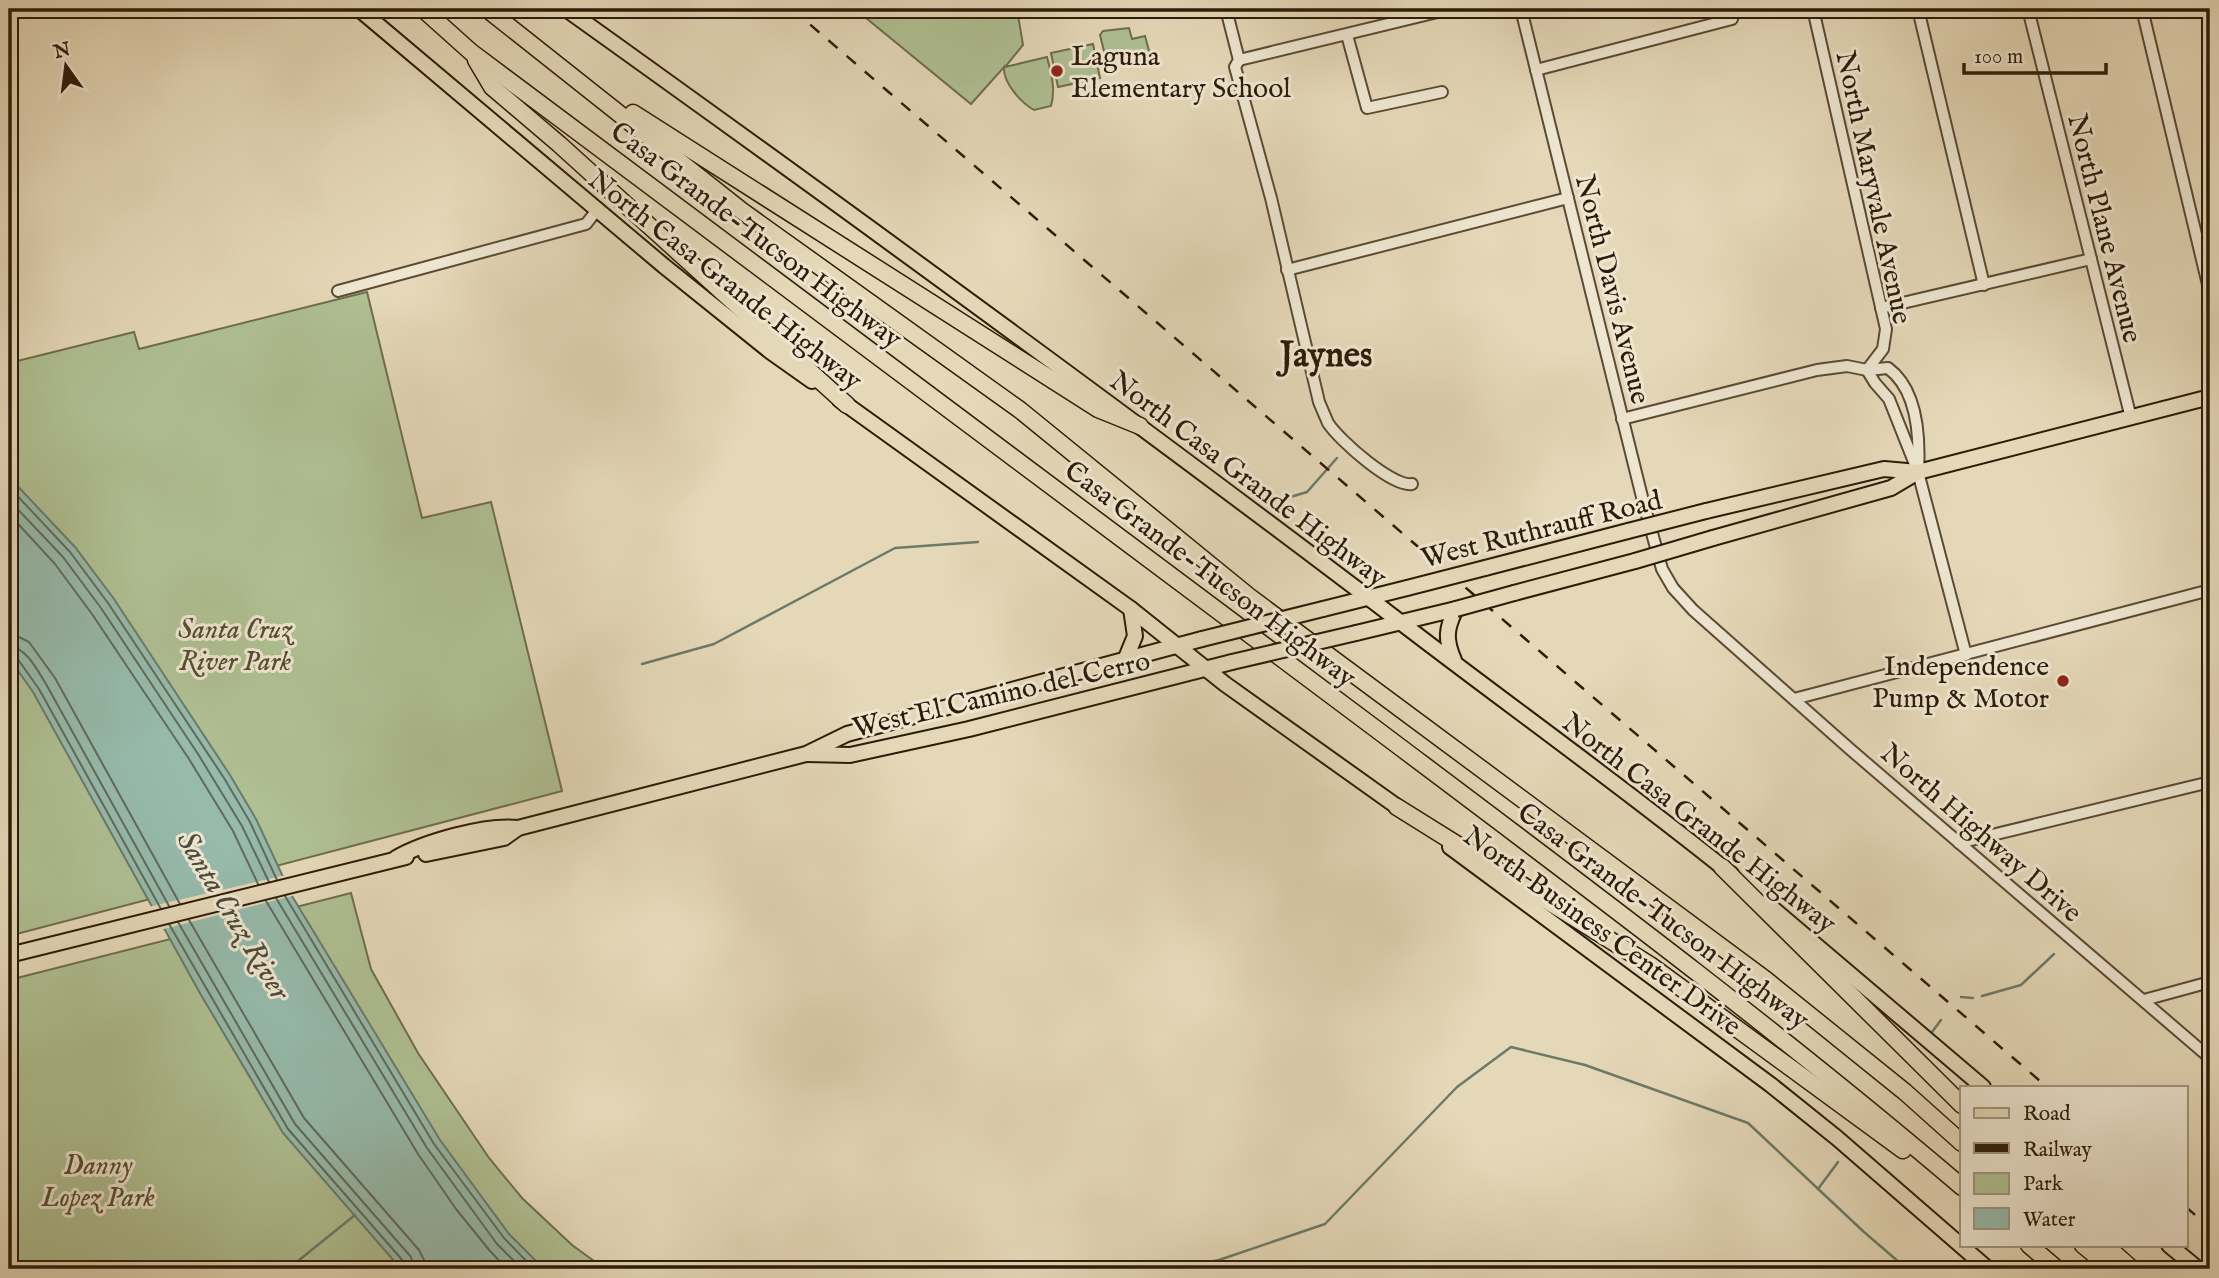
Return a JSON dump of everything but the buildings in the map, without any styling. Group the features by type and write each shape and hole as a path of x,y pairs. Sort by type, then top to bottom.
{"highway":[{"name":"Casa Grande-Tucson Highway","path":"423,9 471,52 1733,998 1862,1102 1960,1188"},
{"name":"Casa Grande-Tucson Highway","path":"486,9 742,211 1020,410 1251,598 1766,980 1905,1092 1960,1141"},
{"path":"471,52 492,87 559,144 847,405"},
{"path":"580,83 594,89 1098,409 1140,426"},
{"path":"1397,807 1650,965 1960,1189"},
{"path":"1722,867 1960,1103"},
{"path":"2030,1246 2057,1269"},
{"path":"2084,1246 2112,1269"},
{"path":"2106,1246 2132,1269"}],"main road":[{"name":"North Casa Grande Highway","path":"359,9 597,211 771,352 1178,645"},
{"name":"North Casa Grande Highway","path":"566,9 1227,489 1645,804 1839,962 1982,1086"},
{"name":"West Ruthrauff Road","path":"1206,668 1451,613 1891,488 1917,472 2210,397"},
{"name":"West Ruthrauff Road","path":"1178,645 1706,511 1884,469 1917,472"},
{"path":"1126,658 1135,636 1131,609"},
{"path":"1451,613 1446,633 1455,662"},
{"name":"West El Camino del Cerro","path":"9,955 396,858 414,848 479,831 501,826 518,828 806,754 847,734 1178,645"},
{"name":"North Business Center Drive","path":"1178,645 1225,684 1397,807 1771,1085 1960,1244"},
{"name":"West El Camino del Cerro","path":"806,754 850,755 982,725 1206,668"},
{"name":"North Business Center Drive","path":"1962,1246 1989,1269"},
{"path":"2170,1246 2198,1269"}],"street":[{"path":"1226,9 1239,60 1235,67 1271,198 1319,402 1329,423 1342,440 1391,479 1405,485 1412,484"},
{"path":"1239,60 1450,9"},
{"name":"North Davis Avenue","path":"1521,9 1646,513 1667,579"},
{"name":"North Maryvale Avenue","path":"1813,9 1886,329 1885,345 1867,370"},
{"path":"1918,9 1984,285"},
{"name":"North Plane Avenue","path":"2028,9 2131,418"},
{"path":"2142,9 2210,293"},
{"path":"1536,69 1732,19"},
{"path":"1347,35 1367,108 1442,92"},
{"path":"1287,270 1568,198"},
{"path":"338,291 586,224 597,211"},
{"path":"1881,307 2091,259"},
{"path":"1622,419 1816,370 1847,366 1867,370 1888,368 1903,385 1919,440 1917,472"},
{"path":"1867,370 1889,399 1917,472 1965,655"},
{"name":"North Highway Drive","path":"1667,579 1693,610 2210,1058"},
{"path":"1794,699 2210,590"},
{"path":"1959,843 2210,782"},
{"path":"2144,1000 2210,982"}],"green space":[{"path":"855,9 1017,9 1023,45 1005,67 1047,57 1053,87 1051,106 1034,110 1023,102 1009,85 1004,67 971,104"},
{"path":"1129,28 1132,39 1145,36 1151,58 1137,62 1124,61 1104,51 1100,35 1103,31"},
{"path":"1093,44 1100,78 1058,87 1051,53"},
{"name":"Santa Cruz River Park","path":"367,292 422,518 491,502 562,791 9,936 9,363 134,332 139,349"},
{"name":"Danny Lopez Park","path":"351,893 371,969 418,1053 489,1158 522,1198 572,1245 605,1269 9,1269 9,980"}],"water":[{"name":"Santa Cruz River","path":"9,477 75,547 114,599 230,775 256,819 292,896 440,1140 509,1234 544,1269 401,1269 283,1133 201,995 33,692 9,658"}],"pier":[{"path":"286,875 296,895 160,930 148,907"}],"waterway":[{"path":"1277,501 1307,492 1337,458"},
{"path":"642,664 714,644 895,548 978,542"},
{"path":"1982,996 2021,985 2054,954"},
{"path":"1961,997 1973,998"},
{"path":"1932,1032 1941,1020"},
{"path":"1176,1269 1219,1260 1325,1224 1457,1087 1511,1047 1585,1065 1748,1123 1907,1269"},
{"path":"1818,1189 1838,1162"},
{"path":"291,1269 355,1215"}],"railway":[{"path":"792,9 2046,1086"},
{"path":"2188,1209 2210,1228"}],"place":[{"name":"Laguna Elementary School","path":"1057,71"},
{"name":"Independence Pump & Motor","path":"2063,681"}],"district":[{"name":"Jaynes","path":"1326,354"}]}
